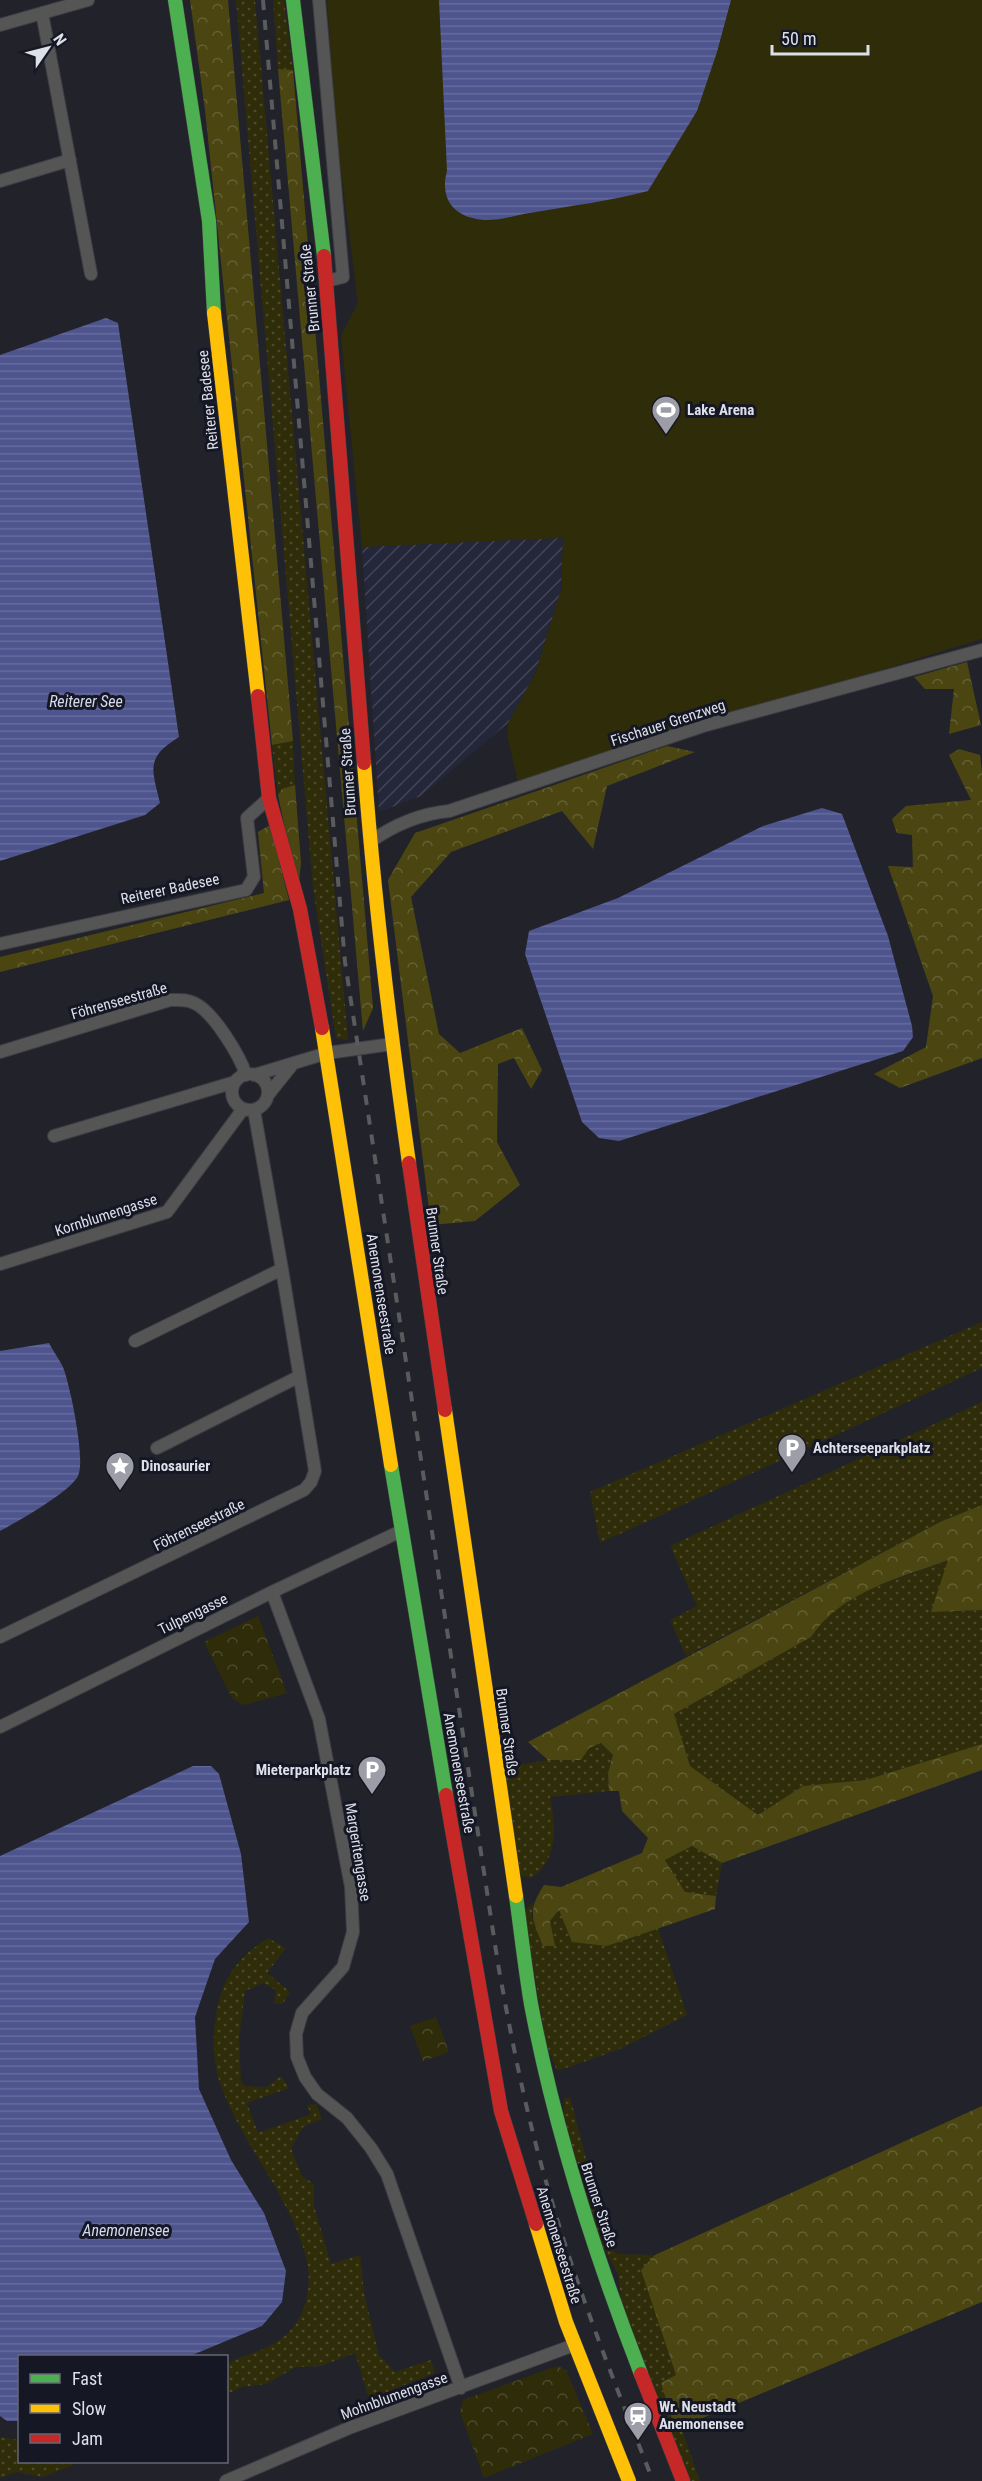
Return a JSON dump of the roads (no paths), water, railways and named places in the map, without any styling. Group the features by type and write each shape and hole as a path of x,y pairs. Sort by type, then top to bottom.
{"street":[{"path":"0,25 88,0"},
{"name":"Reiterer Badesee","path":"175,0 209,221 215,323 269,798 300,909 327,1053"},
{"name":"Brunner Straße","path":"293,0 327,281 370,842 392,1044 531,2002 550,2095 573,2182 604,2273 683,2481"},
{"path":"319,0 343,278 327,281"},
{"path":"42,14 90,274"},
{"path":"0,181 70,160"},
{"name":"Fischauer Grenzweg","path":"370,842 389,829 422,814 449,810 703,726 982,650"},
{"name":"Reiterer Badesee","path":"0,944 246,890 254,877 247,818 269,798"},
{"name":"Föhrenseestraße","path":"0,1052 170,1000 183,999 196,1003 207,1013 242,1060 250,1075"},
{"path":"54,1136 327,1053 392,1044"},
{"name":"Anemonenseestraße","path":"327,1053 401,1531 501,2111 574,2345 629,2481"},
{"path":"235,1082 232,1094 248,1109 263,1104 293,1064"},
{"path":"250,1075 263,1080 268,1095"},
{"name":"Föhrenseestraße","path":"0,1637 304,1490 311,1482 315,1471 282,1269 248,1109"},
{"name":"Kornblumengasse","path":"0,1264 167,1212 248,1109"},
{"path":"135,1341 282,1269"},
{"path":"157,1448 298,1377"},
{"name":"Tulpengasse","path":"0,1727 272,1592 401,1531"},
{"name":"Margeritengasse","path":"272,1592 319,1719 351,1887 353,1932 343,1967 302,2013 296,2034 297,2057 305,2077 317,2094 347,2118 371,2148 387,2174 461,2388"},
{"name":"Mohnblumengasse","path":"226,2481 349,2428 574,2345"}],"water":[{"path":"439,0 731,0 717,52 697,111 648,191 605,201 484,220 465,216 457,211 445,191 447,171"},
{"name":"Reiterer See","path":"106,318 118,323 179,737 168,744 156,758 154,773 160,803 145,815 0,861 0,355"},
{"path":"822,808 842,814 888,936 913,1037 903,1051 619,1141 599,1138 582,1122 525,954 529,931 618,898 763,826"},
{"path":"49,1343 63,1367 73,1405 79,1439 78,1476 54,1498 0,1531 0,1351"},
{"name":"Anemonensee","path":"193,1766 211,1766 219,1774 241,1854 249,1922 215,1959 195,2017 199,2089 231,2160 264,2213 286,2271 282,2302 262,2326 192,2355 18,2355 18,2421 7,2421 0,2416 0,1856"}],"railway":[{"path":"263,0 345,962 498,1964 534,2138 550,2195 585,2303 653,2481"}],"place":[{"name":"Lake Arena","path":"666,436"},
{"name":"Achterseeparkplatz","path":"792,1474"},
{"name":"Dinosaurier","path":"120,1492"},
{"name":"Mieterparkplatz","path":"372,1796"},
{"name":"Wr. Neustadt Anemonensee","path":"638,2442"}]}
